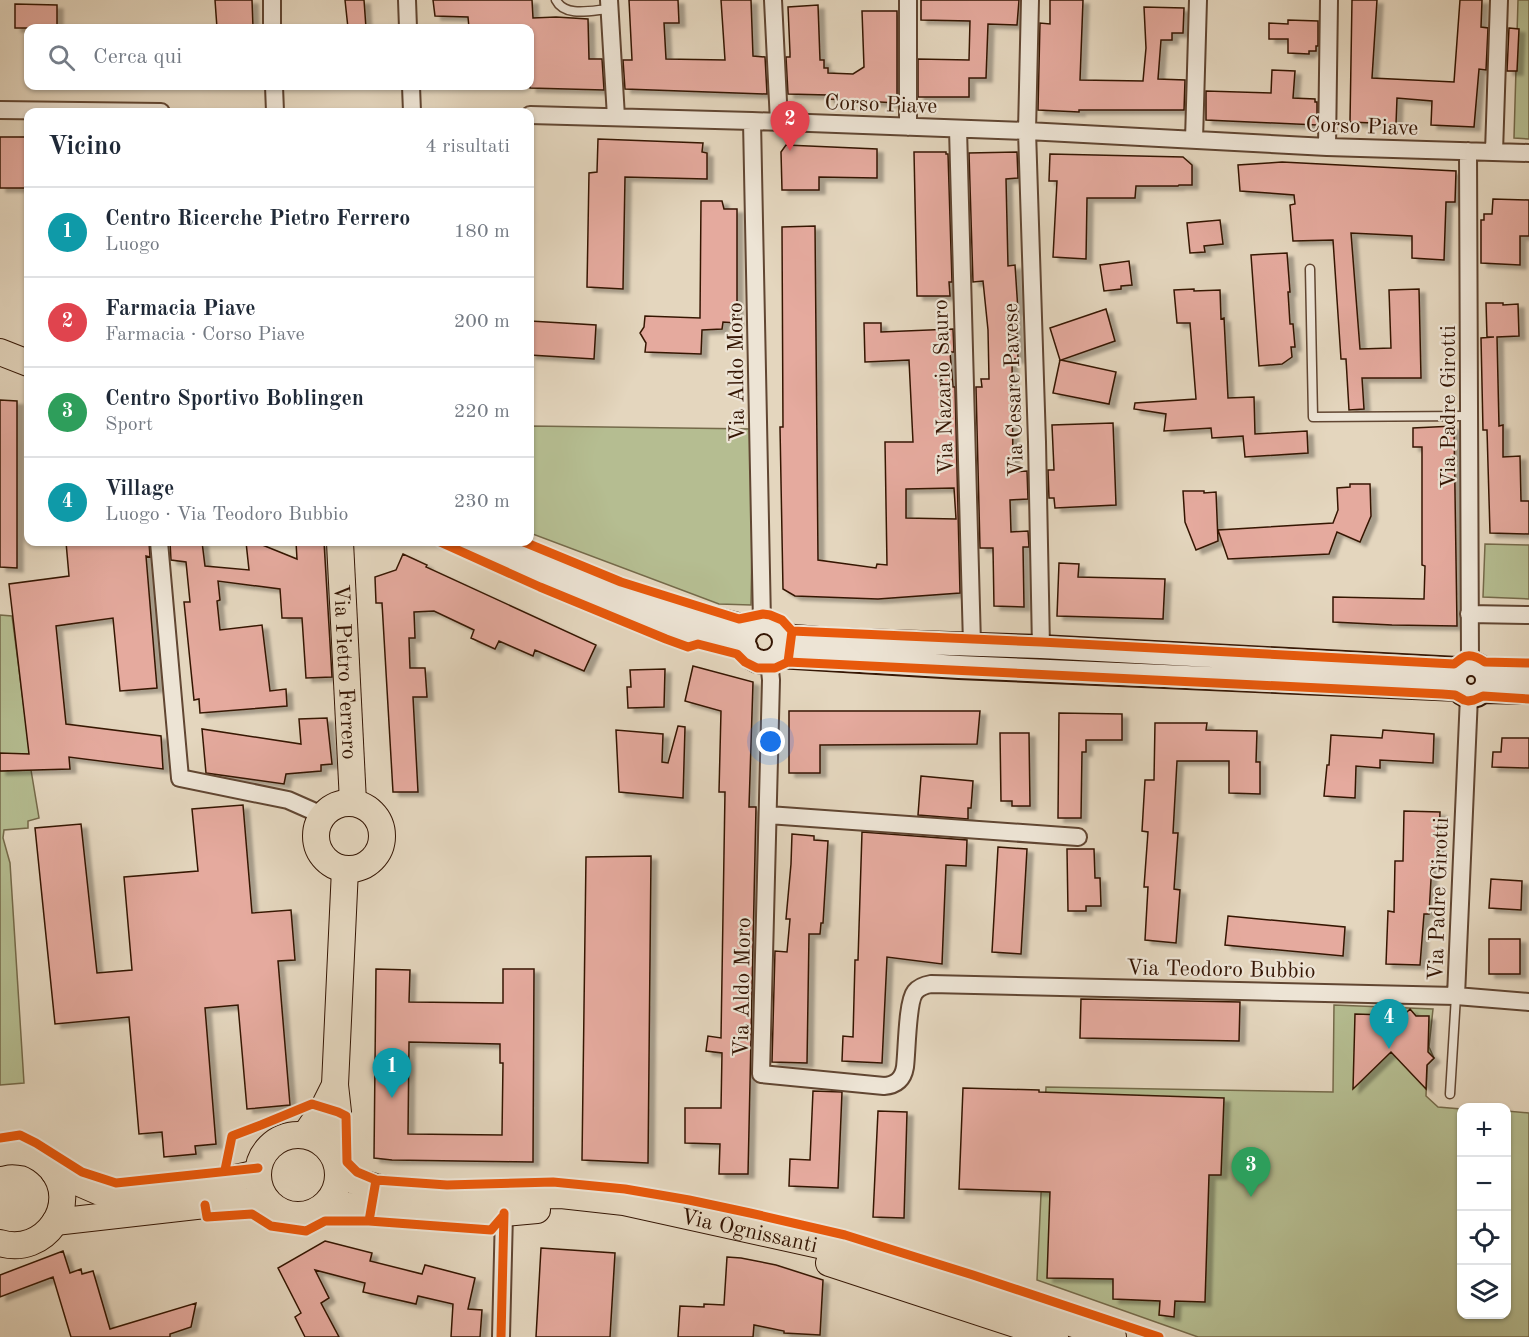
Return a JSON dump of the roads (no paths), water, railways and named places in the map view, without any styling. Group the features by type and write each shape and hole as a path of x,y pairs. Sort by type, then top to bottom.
{"main road":[{"path":"0,338 24,347"},
{"path":"0,352 24,361"},
{"name":"Via Pietro Ferrero","path":"340,546 353,802"},
{"path":"467,546 608,606 686,632 753,633 770,623 776,626 777,651"},
{"path":"513,546 613,588 753,633"},
{"path":"753,633 751,657 757,660 777,651 830,640 1041,647 1470,680 1529,692"},
{"path":"777,651 959,667 1470,680 1529,673"},
{"path":"353,802 366,807 375,815 381,827 382,840 378,852 369,862 358,868 345,869 333,865 324,858 315,837 322,815 331,807 353,802"},
{"path":"335,1164 324,1144 305,1135 292,1135 270,1146 262,1156 258,1173 259,1183 266,1200 276,1209 288,1214 301,1215 314,1212 325,1205 337,1187 335,1164 338,1112 335,1085 345,869"},
{"path":"305,1135 324,1107 335,1085"},
{"path":"0,1154 19,1151 45,1162 54,1172 60,1184 62,1197 61,1210 56,1222 47,1233 35,1241 22,1245 0,1243"},
{"name":"Via Ognissanti","path":"335,1164 375,1187 415,1194 561,1195 624,1202 869,1256 1113,1337"},
{"path":"54,1172 100,1192 131,1196 201,1186 258,1173"},
{"path":"56,1222 266,1200"},
{"name":"Via Ognissanti","path":"325,1205 441,1214 563,1209 658,1222 823,1260 1055,1337"}],"street":[{"path":"272,0 272,24"},
{"path":"406,0 408,24"},
{"path":"773,0 779,122"},
{"path":"908,127 909,0"},
{"name":"Via Cesare Pavese","path":"1030,0 1027,131 1041,647"},
{"path":"1194,140 1198,0"},
{"path":"1327,147 1329,0"},
{"path":"1494,152 1499,0"},
{"path":"609,5 616,117"},
{"path":"274,90 275,108"},
{"path":"411,90 412,108"},
{"path":"0,110 24,110"},
{"name":"Corso Piave","path":"534,115 1027,131 1327,147 1529,153"},
{"name":"Via Aldo Moro","path":"752,121 753,633"},
{"name":"Via Nazario Sauro","path":"958,129 972,645"},
{"name":"Via Padre Girotti","path":"1456,996 1470,680 1465,151"},
{"path":"159,546 180,778 288,800 322,815"},
{"path":"1469,614 1529,615"},
{"name":"Via Aldo Moro","path":"777,651 771,680 761,1074 884,1086 896,1083 904,1073 912,998 915,993"},
{"path":"768,815 1078,837"},
{"name":"Via Teodoro Bubbio","path":"915,993 925,985 931,984 1456,996 1529,1002"},
{"path":"501,1337 504,1213"}],"lane":[{"path":"556,0 560,6 573,12 609,5"},
{"path":"1310,269 1313,417 1469,416"},
{"path":"1450,1094 1456,996"}],"place":[{"name":"Farmacia Piave","path":"790,151"},
{"name":"Village","path":"1389,1049"},
{"name":"Centro Ricerche Pietro Ferrero","path":"392,1098"},
{"name":"Centro Sportivo Boblingen","path":"1251,1197"}]}
